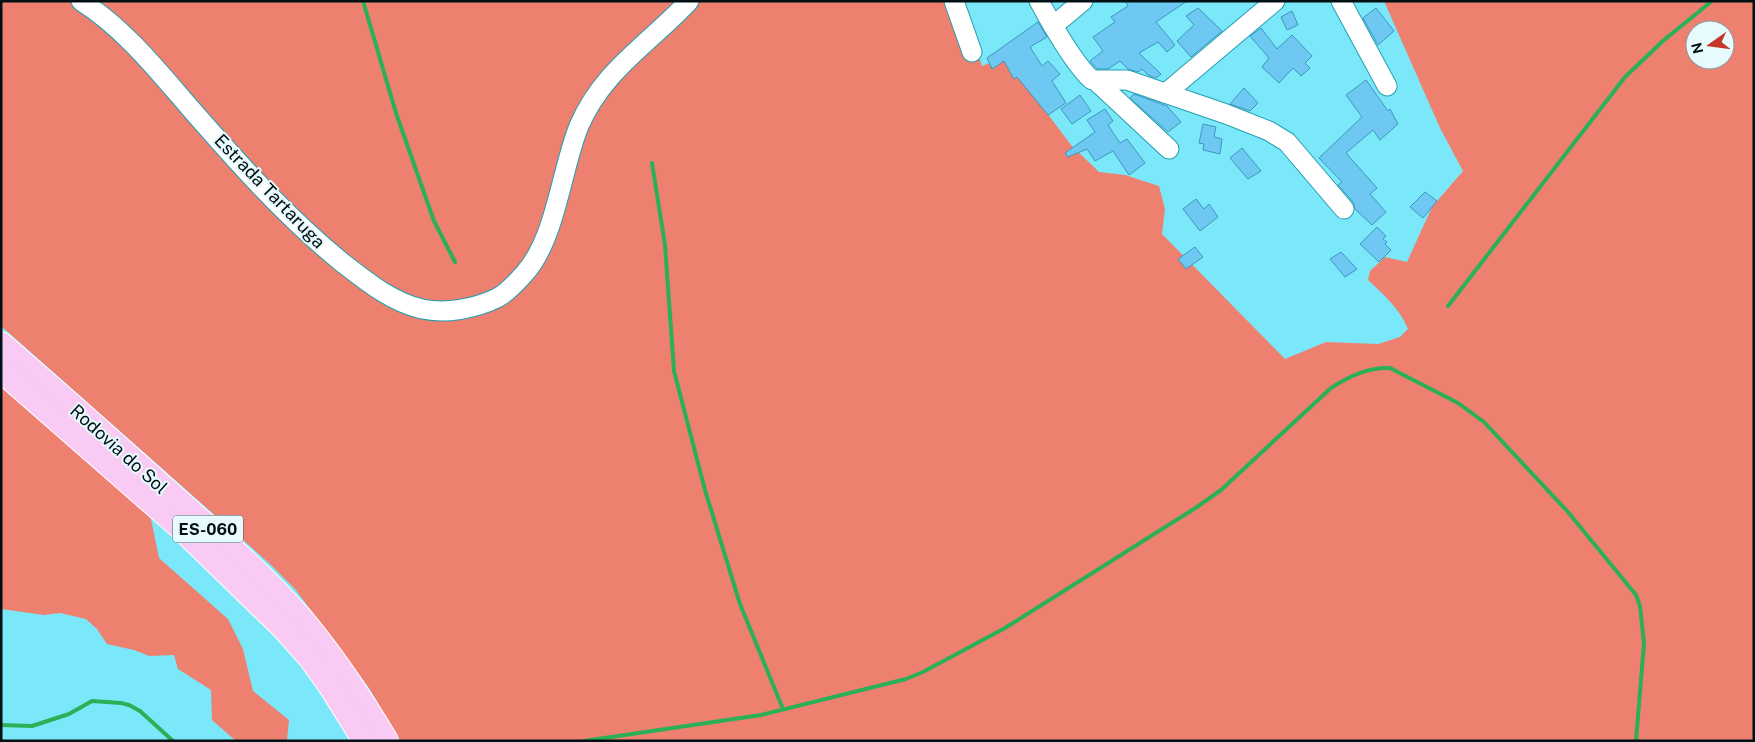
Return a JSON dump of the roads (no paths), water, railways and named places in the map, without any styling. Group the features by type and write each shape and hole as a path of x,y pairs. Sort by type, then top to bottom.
{"main road":[{"name":"Rodovia do Sol","path":"1,344 105,435 270,586 302,620 333,660 370,713 386,741"},
{"name":"Rodovia do Sol","path":"1,370 178,525 283,627 309,656 330,685 365,741"}],"street":[{"name":"Estrada Tartaruga","path":"81,1 126,37 289,216 334,255 384,294 419,308 440,312 456,310 497,298 525,274 544,241 579,127 592,101 608,78 687,3"},
{"path":"954,1 972,52"},
{"path":"1040,1 1053,26 1084,72 1169,149"},
{"path":"1053,26 1083,1"},
{"path":"1166,94 1276,1"},
{"path":"1341,1 1387,86"},
{"path":"1095,80 1127,80 1226,114 1279,137 1292,148 1344,208"}],"waterway":[{"path":"363,1 396,113 434,221 455,262"},
{"path":"1448,306 1625,77 1664,40 1712,1"},
{"path":"652,163 665,245 674,371 705,490 740,604 783,709"},
{"path":"584,741 761,715 906,679 923,672 1005,628 1197,507 1221,490 1331,388 1359,373 1382,368 1390,368 1458,403 1484,422 1568,512 1636,595 1640,606 1644,643 1636,741"},
{"path":"1,725 32,726 69,714 92,701 121,703 140,711 173,741"}]}
